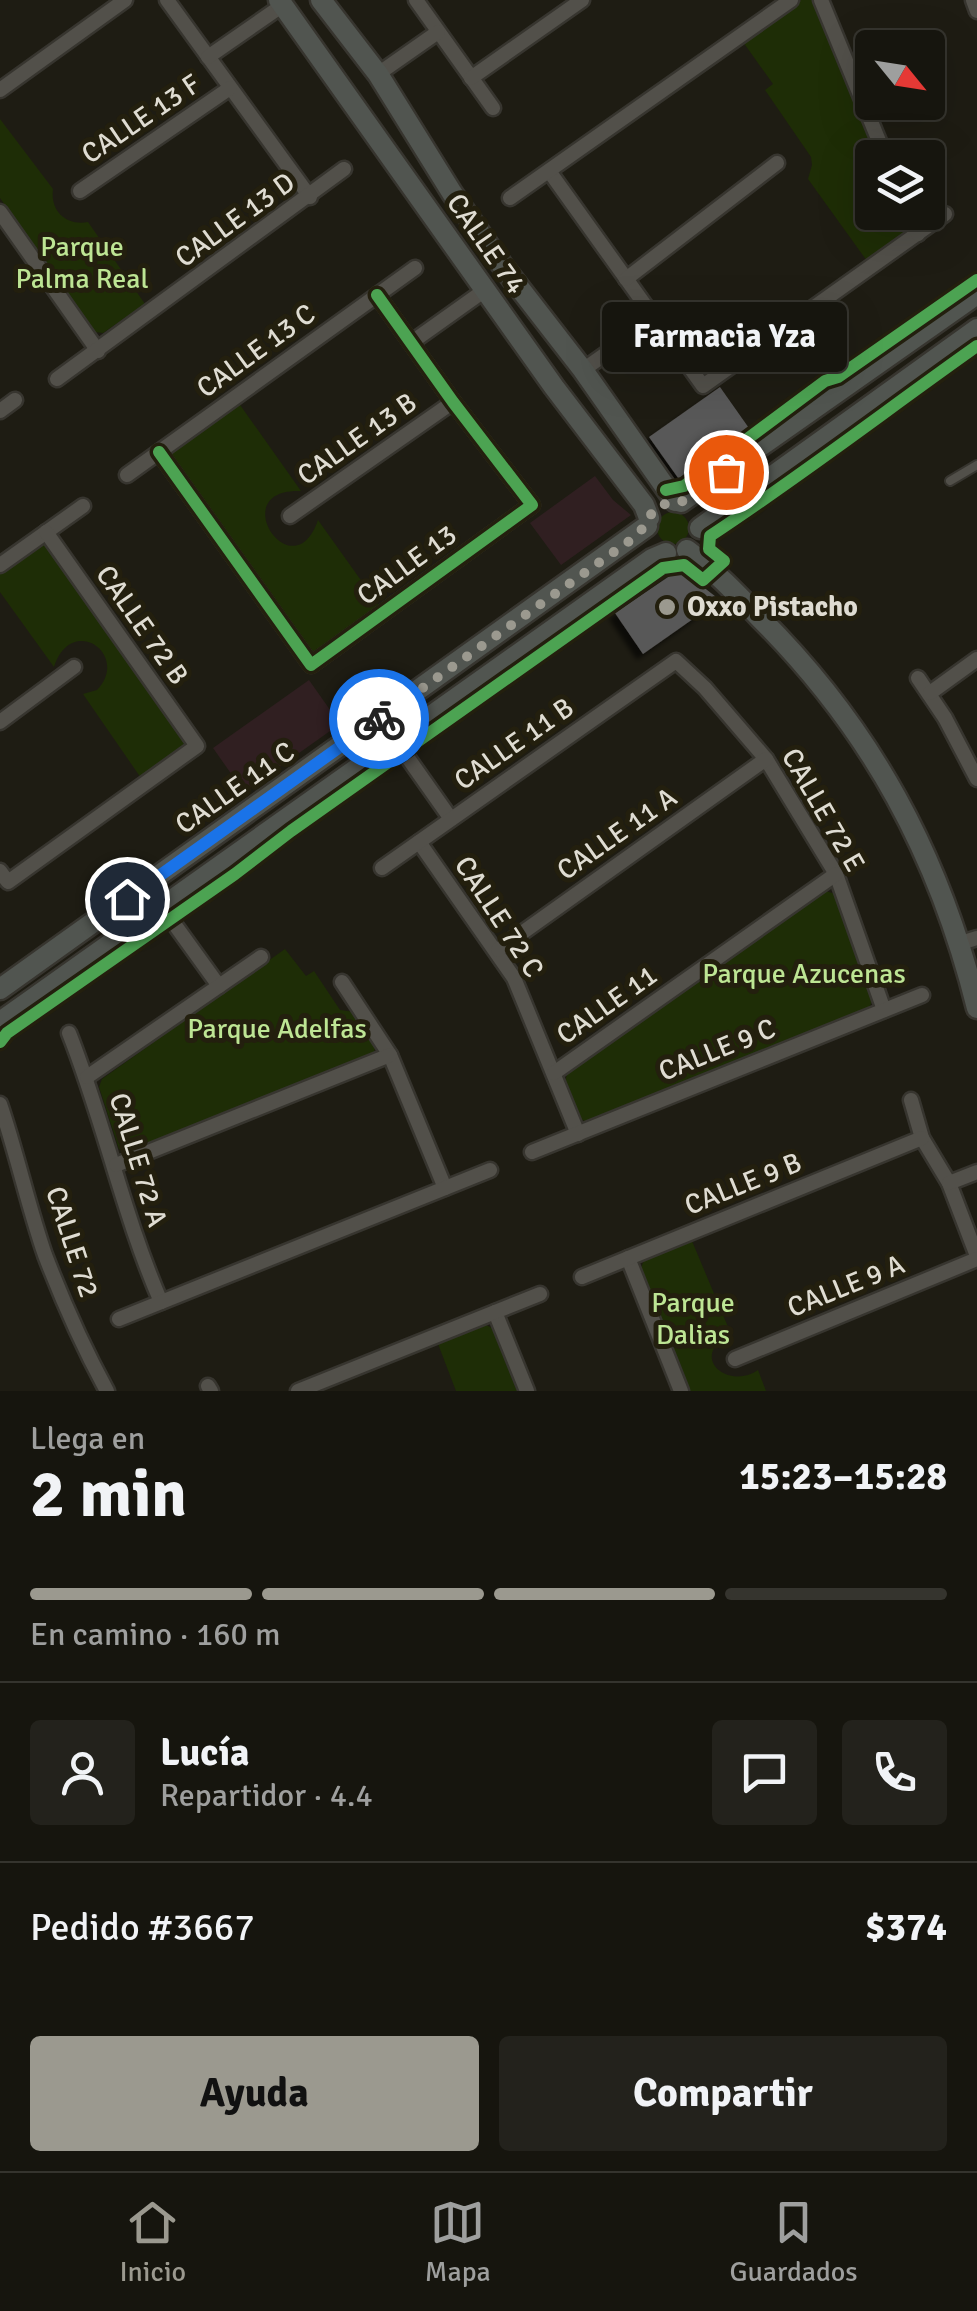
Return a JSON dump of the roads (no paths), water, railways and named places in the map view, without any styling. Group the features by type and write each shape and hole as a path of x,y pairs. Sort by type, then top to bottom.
{"main road":[{"name":"CALLE 74","path":"321,0 378,74 463,209 678,501"},
{"name":"CALLE 74","path":"281,2 485,290 644,504 648,522"},
{"path":"395,160 408,156 418,142"},
{"path":"438,222 449,209 463,209"},
{"path":"977,294 678,501 659,505 648,522 650,540 714,570 808,666 874,758 969,941 977,1008"},
{"path":"677,551 696,540 700,528 842,424 974,337 962,322 948,315"},
{"path":"826,402 828,417 842,424"},
{"path":"586,428 611,410"},
{"path":"628,484 650,468"},
{"path":"678,501 692,509 700,528"},
{"name":"CALLE 11 C","path":"0,989 594,566 648,522"},
{"name":"CALLE 11 C","path":"0,1022 652,559 677,551"},
{"path":"594,566 607,574 608,591"},
{"path":"326,757 342,779"},
{"path":"302,774 318,796"},
{"path":"281,790 296,812"},
{"path":"35,964 50,986"}],"street":[{"path":"0,90 125,0"},
{"path":"167,0 310,197"},
{"path":"416,0 493,108"},
{"path":"471,78 582,0"},
{"path":"510,198 790,0"},
{"path":"820,0 878,140"},
{"path":"972,0 977,11"},
{"name":"CALLE 13 F","path":"208,57 281,2"},
{"path":"378,74 438,32"},
{"name":"CALLE 13 F","path":"80,191 230,88"},
{"path":"626,280 776,163"},
{"name":"CALLE 13 D","path":"57,379 344,170"},
{"path":"548,171 703,386 923,230"},
{"path":"0,212 98,351"},
{"path":"916,230 918,234"},
{"name":"CALLE 13 C","path":"127,475 415,268"},
{"path":"412,342 485,290"},
{"path":"377,296 453,402"},
{"path":"583,370 654,318"},
{"path":"0,411 16,400"},
{"name":"CALLE 13","path":"159,452 311,666 532,506 453,402"},
{"name":"CALLE 13 B","path":"290,516 453,402"},
{"path":"0,565 83,506"},
{"name":"CALLE 72 B","path":"4,876 198,746 46,532"},
{"path":"930,693 977,659"},
{"name":"CALLE 72 E","path":"676,661 706,688 766,759 836,874 884,1010"},
{"name":"CALLE 11 B","path":"382,868 676,661"},
{"path":"0,722 74,667"},
{"path":"918,678 977,779"},
{"name":"CALLE 72 C","path":"396,741 451,819"},
{"name":"CALLE 11 A","path":"498,950 766,759"},
{"name":"CALLE 72 C","path":"419,842 514,978 578,1134"},
{"name":"CALLE 11","path":"554,1073 836,874"},
{"path":"162,907 218,986"},
{"path":"87,1077 260,957"},
{"path":"342,982 390,1055 445,1188"},
{"name":"CALLE 9 C","path":"532,1152 922,995"},
{"name":"CALLE 72 A","path":"69,1033 116,1166 138,1246 161,1302"},
{"path":"116,1166 390,1055"},
{"path":"911,1100 922,1138 949,1183 977,1258"},
{"name":"CALLE 72","path":"0,1104 44,1251 80,1342 107,1391"},
{"name":"CALLE 9 B","path":"582,1276 922,1138"},
{"path":"118,1319 490,1170"},
{"path":"949,1183 977,1172"},
{"path":"628,1258 681,1391"},
{"name":"CALLE 9 A","path":"735,1359 977,1258"},
{"path":"298,1391 540,1294"},
{"path":"495,1312 527,1391"}],"lane":[{"path":"950,481 977,465"}],"place":[{"name":"Farmacia Yza","path":"726,472"},
{"name":"Oxxo Pistacho","path":"667,607"}],"park label":[{"name":"Parque Palma Real","path":"82,263"},
{"name":"Parque Azucenas","path":"804,974"},
{"name":"Parque Adelfas","path":"277,1029"},
{"name":"Parque Dalias","path":"693,1319"}]}
